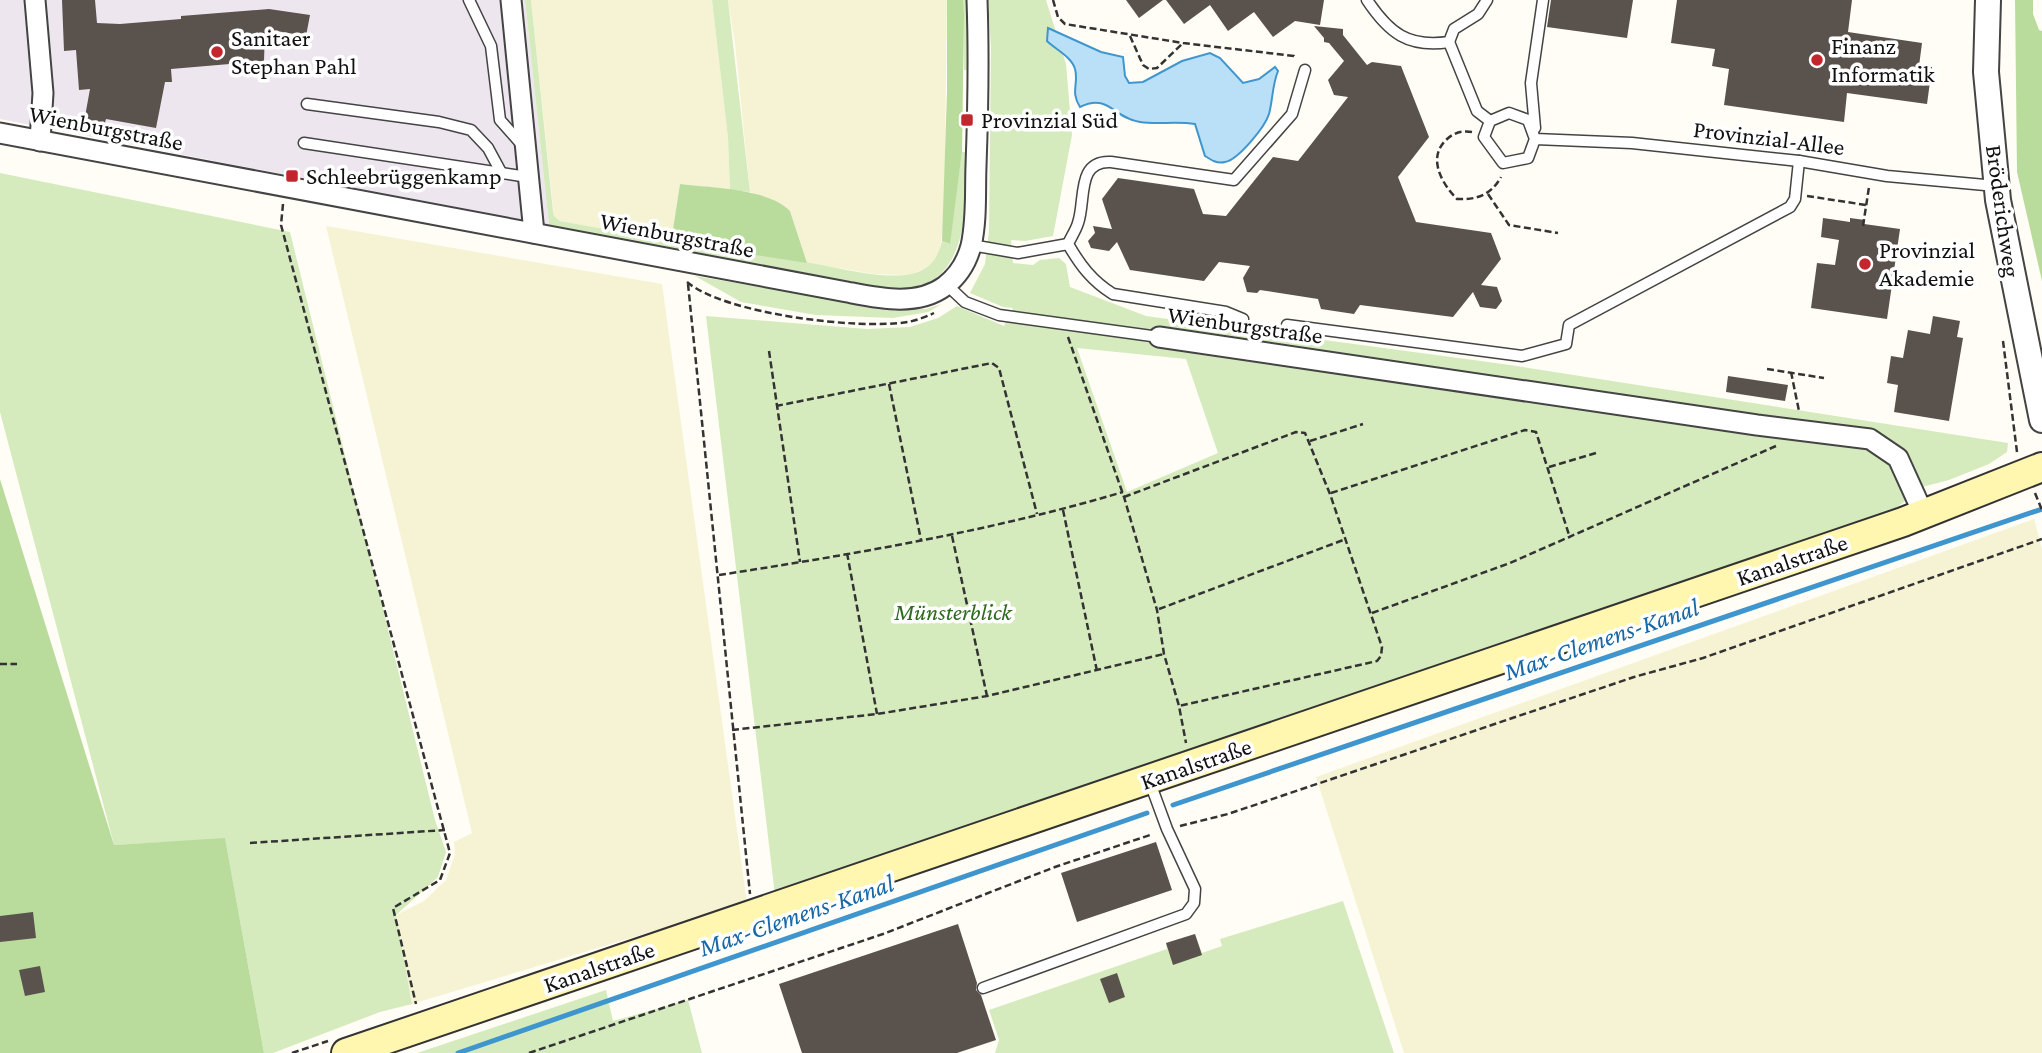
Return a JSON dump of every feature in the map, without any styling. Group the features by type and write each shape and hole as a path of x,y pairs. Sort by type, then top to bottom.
{"main road":[{"name":"Kanalstraße","path":"346,1053 1149,780 1190,756 1923,513 2042,467"}],"street":[{"path":"36,0 43,93 40,141"},
{"path":"511,0 534,233"},
{"path":"952,290 971,245 975,216 977,0"},
{"name":"Bröderichweg","path":"1987,0 1986,72 1996,187 2042,420"},
{"name":"Wienburgstraße","path":"0,133 865,295 918,298 952,290"},
{"name":"Wienburgstraße","path":"1159,337 1870,439 1898,458 1923,513"}],"lane":[{"path":"469,0 491,46 500,120 526,149"},
{"path":"1367,0 1382,23 1405,38 1430,45 1449,42"},
{"path":"1487,0 1478,14 1454,29 1449,42 1477,111 1490,121"},
{"path":"1535,139 1528,120 1509,113 1490,121 1484,136 1503,163 1528,158 1535,139 1531,83 1543,0"},
{"path":"1068,244 1079,223 1085,180 1094,165 1101,161 1111,162 1234,180 1292,114 1305,70"},
{"path":"307,104 439,122 471,130 488,148 502,174"},
{"name":"Provinzial-Allee","path":"1535,139 1632,143 1800,161 1872,173 1996,187"},
{"path":"304,143 528,177"},
{"path":"1287,325 1522,356 1566,344 1569,326 1790,207 1796,194 1800,161"},
{"path":"971,245 1018,253 1068,244"},
{"path":"1068,244 1080,267 1112,294 1226,312 1243,319"},
{"name":"Wienburgstraße","path":"952,290 965,302 999,316 1159,337"},
{"path":"983,988 1186,914 1194,903 1195,889 1167,829 1149,780"}],"path":[{"path":"1053,0 1058,17 1065,24 1183,43 1294,56 1305,70"},
{"path":"1129,34 1143,65 1149,69 1157,68 1183,43"},
{"path":"1484,136 1466,131 1452,135 1442,144 1436,161 1446,188 1457,199 1471,200 1488,194 1502,174 1503,163"},
{"path":"1863,226 1872,173"},
{"path":"286,186 281,225 450,853 440,880 393,908 422,1027"},
{"path":"1488,194 1509,225 1558,233"},
{"path":"1796,194 1866,205"},
{"path":"750,897 688,282 702,293 756,310 856,323 910,322 940,310 952,290"},
{"path":"1064,325 1124,498 1157,610 1164,654 1190,756"},
{"path":"2003,338 2016,451"},
{"path":"769,351 800,562"},
{"path":"776,406 992,363 999,368 1037,514"},
{"path":"1767,369 1824,378"},
{"path":"1372,613 1510,563 1771,449 1797,429 1800,416 1791,372"},
{"path":"889,384 921,540"},
{"path":"1310,441 1363,424"},
{"path":"1330,494 1525,430 1536,432 1570,538"},
{"path":"1124,498 1296,432 1305,433 1330,494 1382,647 1377,661 1179,706"},
{"path":"1547,467 1596,453"},
{"path":"1144,484 1145,489"},
{"path":"719,575 952,536 1063,510 1122,492"},
{"path":"2038,498 2042,510"},
{"path":"1063,510 1097,671"},
{"path":"952,536 987,696"},
{"path":"1157,610 1346,539"},
{"path":"529,1053 883,933 1055,867 1167,829 1228,814 1634,677 1703,659 2042,540"},
{"path":"847,553 877,714"},
{"path":"732,730 877,714 987,696 1164,654"},
{"path":"0,664 17,664"},
{"path":"250,843 445,830"}],"shaded area":[{"path":"0,0 525,0 549,226 0,119"},
{"path":"531,0 712,0 728,138 730,190 680,184 671,242 561,221 554,216"},
{"path":"728,0 947,0 944,223 939,254 929,267 901,275 874,274 807,263 790,211 780,203 750,192"},
{"path":"326,226 662,284 747,903 412,1004 396,915 424,901 446,880 455,854 454,842 472,833"},
{"path":"2034,519 2042,549 2042,1053 1404,1053 1316,777"}],"green space":[{"path":"525,0 531,0 553,211 560,221 858,272 911,274 923,270 932,262 942,241 949,244 962,152 968,152 962,233 945,269 932,281 913,287 877,287 549,226"},
{"path":"712,0 728,0 750,192 730,190 728,138"},
{"path":"947,0 963,0 964,15 962,152 950,244 942,241"},
{"path":"963,0 968,0 969,70 964,70"},
{"name":"Münsterblick","path":"988,0 1046,0 1066,64 1072,135 1053,236 1025,241 1011,240 1013,263 1033,265 1040,260 1059,258 1066,264 1070,287 1146,316 1503,364 2008,443 2007,452 1989,464 1949,480 1922,487 1890,513 775,895 706,316 867,329 910,327 938,318 957,306 1004,326 1013,308 1003,307 970,293 985,264 989,231 991,47","holes":["1077,348 1186,359 1218,453 1127,492"]},
{"path":"2015,0 2033,0 2033,14 2039,30 2042,31 2042,281 2017,172"},
{"path":"0,173 290,232 435,820 446,852 438,877 396,915 412,1004 380,1012 273,1053 264,1053 225,839 114,845 0,412"},
{"path":"680,184 754,193 780,203 790,211 807,263 671,242"},
{"path":"695,276 893,309 926,309 942,304 928,312 893,318 816,315 741,302"},
{"path":"0,479 114,845 225,838 264,1053 0,1053"},
{"path":"1343,901 1394,1053 995,1053 999,1040 989,1010 1167,949 1166,943 1195,934 1202,953 1222,946 1220,939"},
{"path":"606,990 613,1021 688,1000 702,1053 417,1053"}],"water":[{"path":"1048,28 1101,52 1123,57 1125,76 1129,83 1143,82 1182,61 1210,53 1220,58 1243,83 1259,79 1275,67 1278,71 1269,114 1257,134 1237,155 1225,162 1214,161 1205,156 1195,124 1140,122 1098,103 1080,107 1075,92 1076,74 1073,65 1047,41"}],"building":[{"path":"62,0 95,0 97,23 120,24 269,9 310,15 306,36 265,29 264,61 171,69 172,82 165,82 156,128 106,119 104,126 84,122 90,89 79,90 76,50 64,51"},
{"path":"1126,0 1163,0 1139,18"},
{"path":"1166,0 1324,0 1320,25 1295,21 1273,37 1254,12 1228,31 1210,5 1184,24"},
{"path":"1551,0 1633,0 1627,38 1547,27"},
{"name":"Finanz Informatik","path":"1677,0 1852,0 1848,32 1922,43 1919,66 1932,67 1927,104 1847,93 1844,122 1724,105 1729,69 1712,66 1715,49 1671,43"},
{"path":"1314,26 1343,29 1343,35 1367,65 1372,62 1401,66 1429,137 1398,177 1416,222 1491,233 1501,259 1481,285 1497,287 1502,301 1496,309 1480,307 1473,292 1453,317 1360,305 1354,314 1321,309 1318,299 1260,290 1257,293 1247,292 1243,278 1250,266 1219,262 1204,281 1130,270 1117,242 1109,251 1091,248 1088,241 1095,233 1093,226 1112,229 1102,199 1118,178 1194,189 1203,214 1226,216 1273,157 1298,161 1348,97 1334,95 1328,80 1344,61 1329,43 1324,42 1324,38"},
{"name":"Provinzial Akademie","path":"1823,218 1850,222 1850,218 1865,220 1864,224 1900,229 1887,319 1811,308 1817,263 1835,265 1839,240 1821,237"},
{"path":"1933,316 1960,321 1957,337 1963,338 1949,421 1894,412 1898,385 1887,383 1891,356 1903,358 1908,330 1930,334"},
{"path":"1728,376 1788,385 1785,401 1726,392"},
{"path":"1156,842 1172,890 1077,922 1061,873"},
{"path":"33,912 36,938 0,942 0,916"},
{"path":"958,924 977,983 976,990 981,995 996,1040 957,1053 802,1053 779,984"},
{"path":"1195,934 1202,955 1173,965 1166,943"},
{"path":"40,966 45,992 25,996 19,970"},
{"path":"1117,973 1125,997 1109,1003 1100,979"}],"waterway":[{"name":"Max-Clemens-Kanal","path":"1173,805 2042,509"},
{"name":"Max-Clemens-Kanal","path":"458,1053 1147,813"}],"place":[{"name":"Sanitaer Stephan Pahl","path":"217,52"},
{"name":"Finanz Informatik","path":"1817,60"},
{"name":"Provinzial Süd","path":"967,120"},
{"name":"Schleebrüggenkamp","path":"292,176"},
{"name":"Provinzial Akademie","path":"1865,264"}]}
